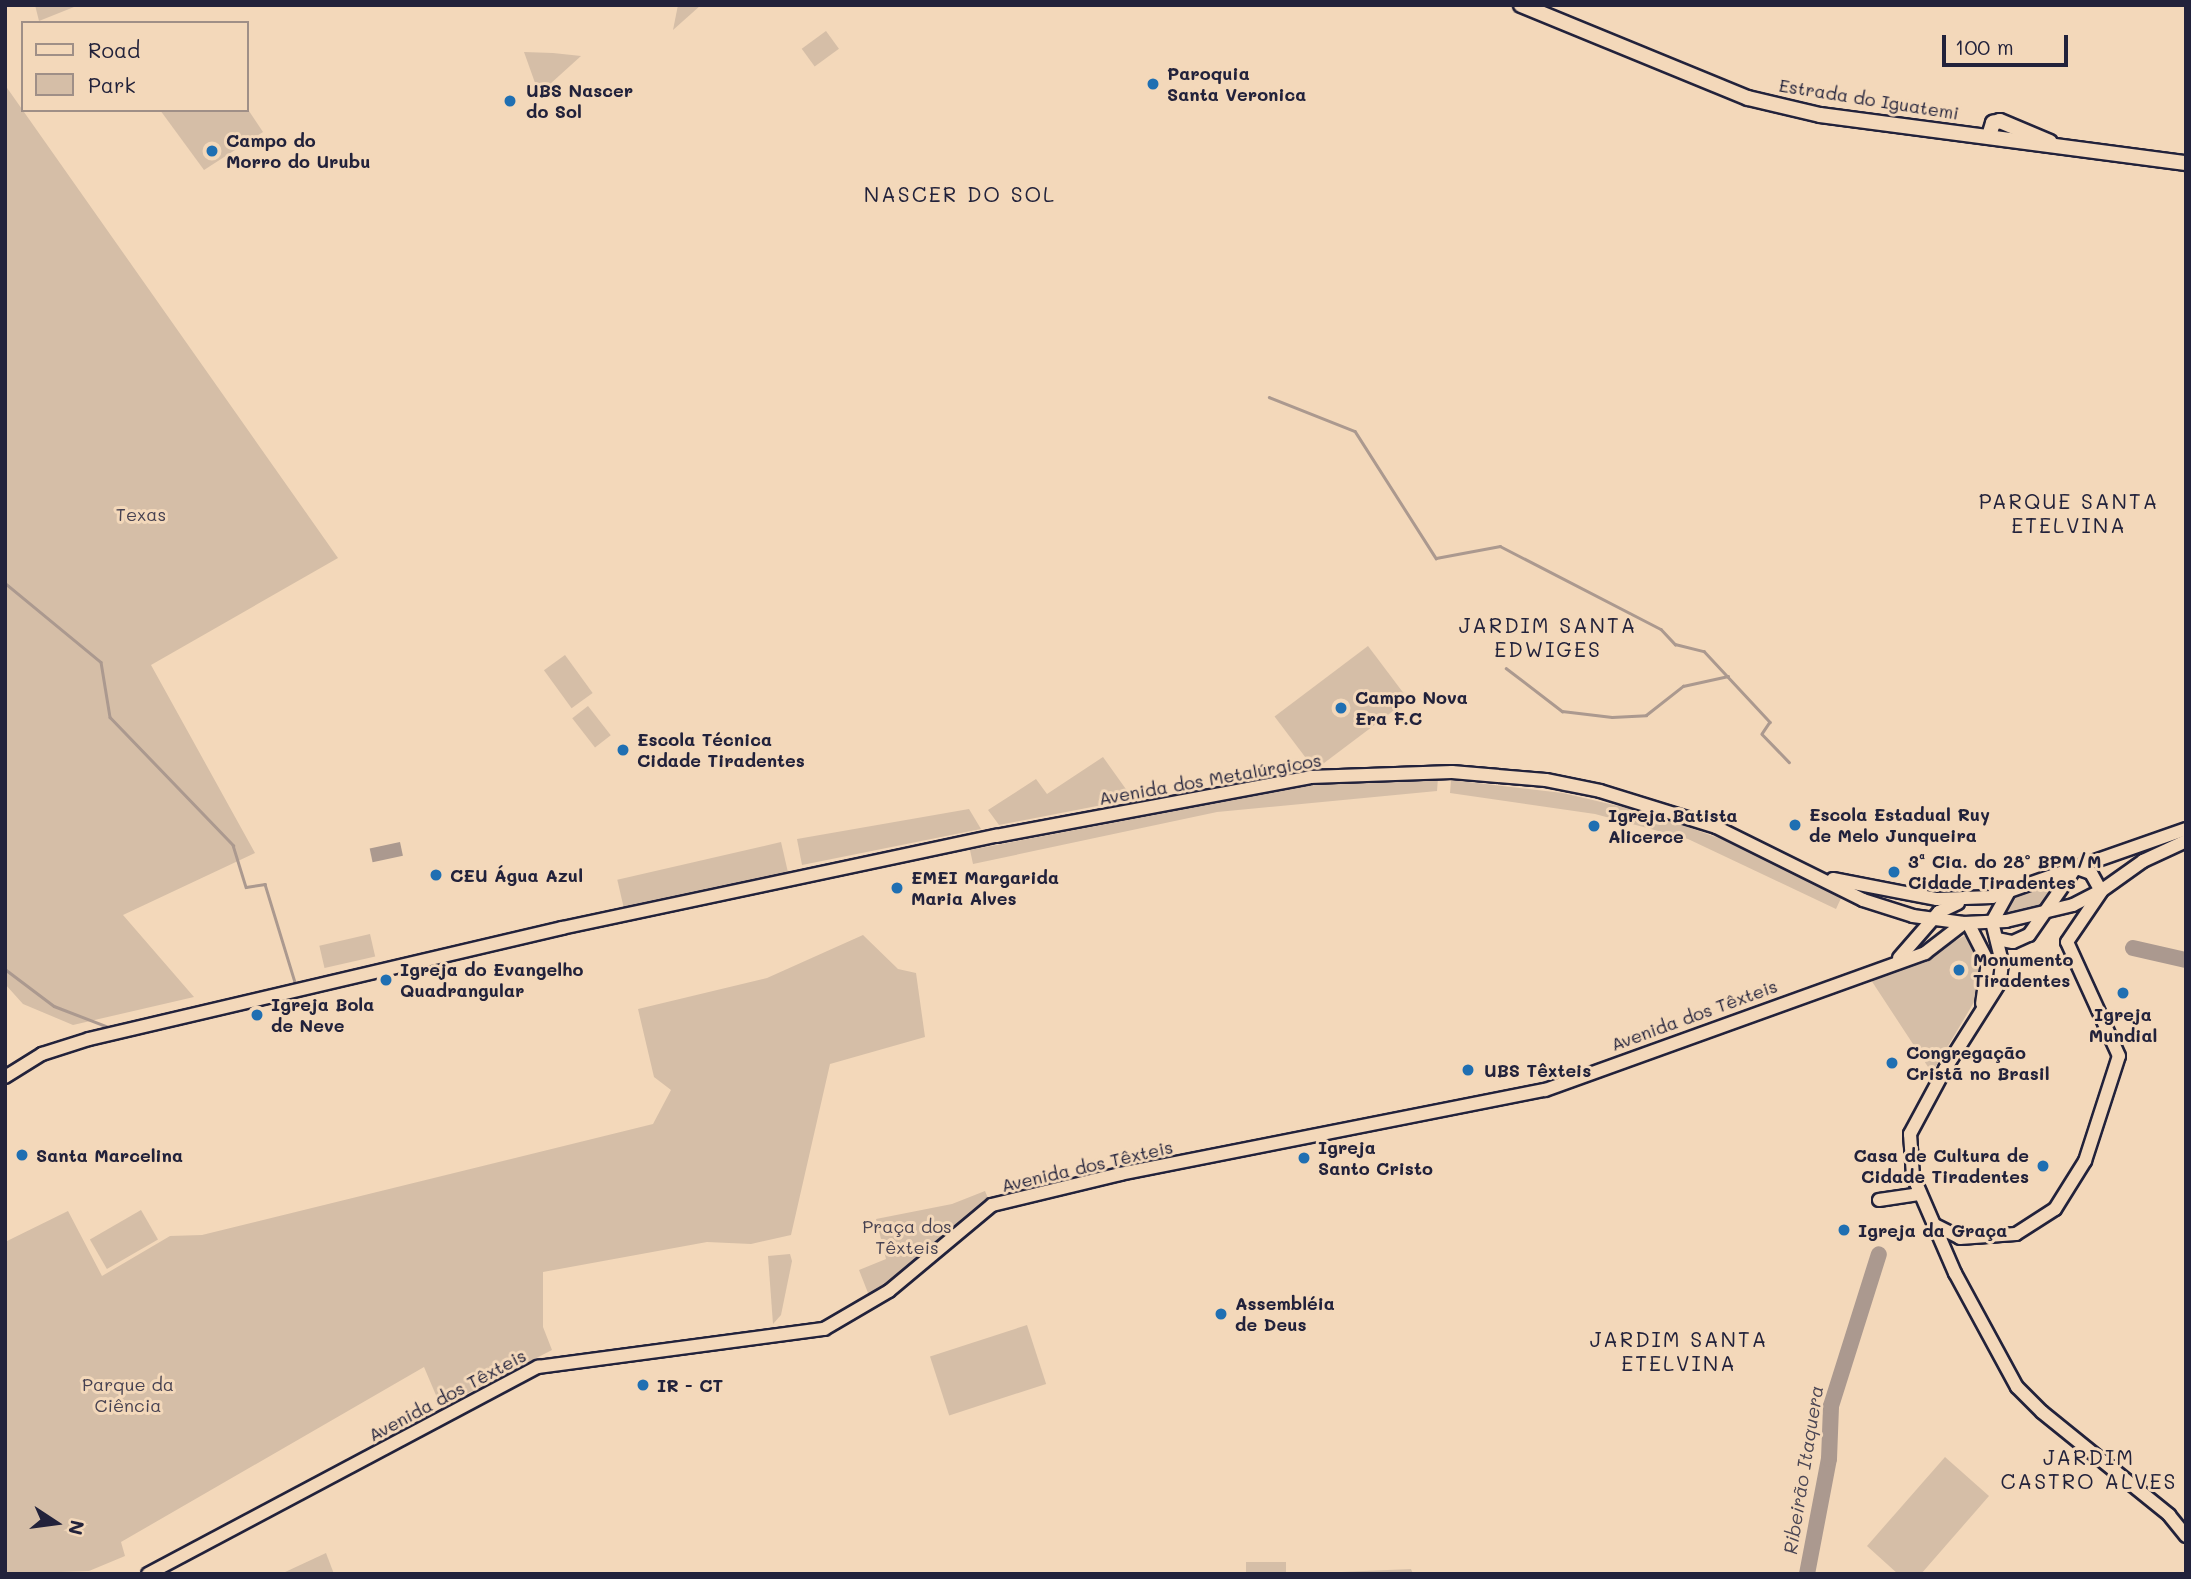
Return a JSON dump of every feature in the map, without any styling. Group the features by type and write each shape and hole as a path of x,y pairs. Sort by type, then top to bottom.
{"main road":[{"name":"Estrada do Iguatemi","path":"1521,5 1748,99 1820,115 2186,163"},
{"name":"Avenida dos Metalúrgicos","path":"5,1077 43,1054 89,1039 608,920 1005,834 1310,777 1371,772 1465,773 1600,791 1716,827 1812,872 1852,896 1932,920 1992,922 2047,912 2101,891"},
{"name":"Avenida dos Metalúrgicos","path":"1812,872 1859,886 1965,901 2008,893 2186,830"},
{"path":"1934,1224 1960,1238 2016,1234 2043,1219 2085,1161 2119,1056 2067,942 2101,891 2143,861 2186,841"},
{"path":"1997,939 2024,938 2047,912 2062,883 2077,868 2091,873 2101,891"},
{"path":"2008,893 1992,922 1997,939 2000,982 1910,1135 1910,1159 1919,1194 1961,1284 2018,1387 2042,1412 2169,1515 2186,1536"},
{"path":"1932,920 1948,906 1965,901"},
{"name":"Avenida dos Têxteis","path":"1890,965 1911,949 1932,920"},
{"path":"1966,923 1988,962 1978,1017"},
{"name":"Avenida dos Têxteis","path":"148,1574 538,1367 824,1329 889,1292 992,1205 1120,1174 1512,1099 1890,965 1939,946 1966,923"},
{"path":"1879,1200 1919,1194"},
{"path":"1960,1238 1956,1255 1961,1284"}],"green space":[{"path":"35,5 79,5 39,21"},
{"path":"678,5 701,5 673,30"},
{"path":"826,31 839,49 815,66 802,49"},
{"path":"524,52 553,53 581,56 539,94"},
{"name":"Texas","path":"5,85 21,108 21,112 24,112 338,558 151,665 255,853 123,915 194,997 73,1025 23,1004 5,984"},
{"name":"Campo do Morro do Urubu","path":"248,110 263,132 204,170 161,112 248,112"},
{"name":"Campo Nova Era F.C","path":"1368,646 1408,700 1315,770 1275,716"},
{"path":"565,655 593,693 572,708 544,670"},
{"path":"588,706 611,735 595,747 572,718"},
{"path":"1103,757 1133,799 999,825 988,810 1036,779 1047,794"},
{"path":"1438,778 1437,791 1217,812 973,864 970,850 1329,782"},
{"path":"1451,780 1563,793 1648,813 1744,847 1842,896 1836,909 1688,839 1595,814 1450,793"},
{"path":"969,809 981,829 802,865 797,839"},
{"path":"781,842 788,872 624,910 617,880"},
{"path":"2043,881 2051,890 2040,909 1995,917 2012,892"},
{"path":"370,934 375,956 325,968 319,946"},
{"name":"Parque da Ciência","path":"863,935 898,969 916,973 925,1037 830,1064 791,1235 751,1244 707,1242 543,1272 543,1327 552,1350 441,1407 424,1367 121,1542 125,1556 89,1571 5,1574 5,1242 68,1211 102,1276 170,1236 202,1235 653,1124 671,1090 654,1077 638,1009 767,978"},
{"path":"1964,936 1975,940 1983,959 1980,992 1932,1073 1871,980 1918,962"},
{"name":"Praça dos Têxteis","path":"985,1191 990,1203 870,1298 859,1270 886,1259 876,1219 952,1204"},
{"path":"141,1210 158,1239 107,1269 90,1240"},
{"path":"790,1254 792,1261 781,1315 773,1324 768,1256"},
{"path":"1027,1325 1046,1384 949,1415 930,1357"},
{"path":"1945,1457 1989,1496 1921,1574 1898,1574 1867,1546"},
{"path":"326,1553 334,1574 283,1574 283,1573"},
{"path":"1246,1562 1286,1562 1286,1574 1246,1574"},
{"path":"1411,1569 1413,1574 1318,1574 1318,1573"}],"shaded area":[{"path":"400,842 403,856 373,862 370,848"}],"waterway":[{"path":"1269,397 1355,431 1436,558 1500,546 1661,629 1675,644 1704,651 1770,722 1762,734 1789,762"},
{"path":"5,583 101,662 110,717 233,845 246,887 265,884 295,982"},
{"path":"1506,668 1562,711 1612,717 1646,715 1683,686 1728,676"},
{"name":"Ribeirão Itaquera","path":"2133,948 2186,960"},
{"path":"5,969 54,1006 111,1028"},
{"name":"Ribeirão Itaquera","path":"1807,1574 1829,1459 1831,1406 1879,1254"}],"place":[{"name":"Paroquia Santa Veronica","path":"1153,84"},
{"name":"UBS Nascer do Sol","path":"510,101"},
{"name":"Campo do Morro do Urubu","path":"212,151"},
{"name":"Campo Nova Era F.C","path":"1341,708"},
{"name":"Escola Técnica Cidade Tiradentes","path":"623,750"},
{"name":"Escola Estadual Ruy de Melo Junqueira","path":"1795,825"},
{"name":"Igreja Batista Alicerce","path":"1594,826"},
{"name":"3ª Cia. do 28º BPM/M Cidade Tiradentes","path":"1894,872"},
{"name":"CEU Água Azul","path":"436,875"},
{"name":"EMEI Margarida Maria Alves","path":"897,888"},
{"name":"Monumento Tiradentes","path":"1959,970"},
{"name":"Igreja do Evangelho Quadrangular","path":"386,980"},
{"name":"Igreja Mundial","path":"2123,993"},
{"name":"Igreja Bola de Neve","path":"257,1015"},
{"name":"Congregação Cristã no Brasil","path":"1892,1063"},
{"name":"UBS Têxteis","path":"1468,1070"},
{"name":"Santa Marcelina","path":"22,1155"},
{"name":"Igreja Santo Cristo","path":"1304,1158"},
{"name":"Casa de Cultura de Cidade Tiradentes","path":"2043,1166"},
{"name":"Igreja da Graça","path":"1844,1230"},
{"name":"Assembléia de Deus","path":"1221,1314"},
{"name":"IR - CT","path":"643,1385"}],"district":[{"name":"NASCER DO SOL","path":"960,194"},
{"name":"PARQUE SANTA ETELVINA","path":"2069,513"},
{"name":"JARDIM SANTA EDWIGES","path":"1548,637"},
{"name":"JARDIM SANTA ETELVINA","path":"1679,1351"},
{"name":"JARDIM CASTRO ALVES","path":"2089,1469"}]}
